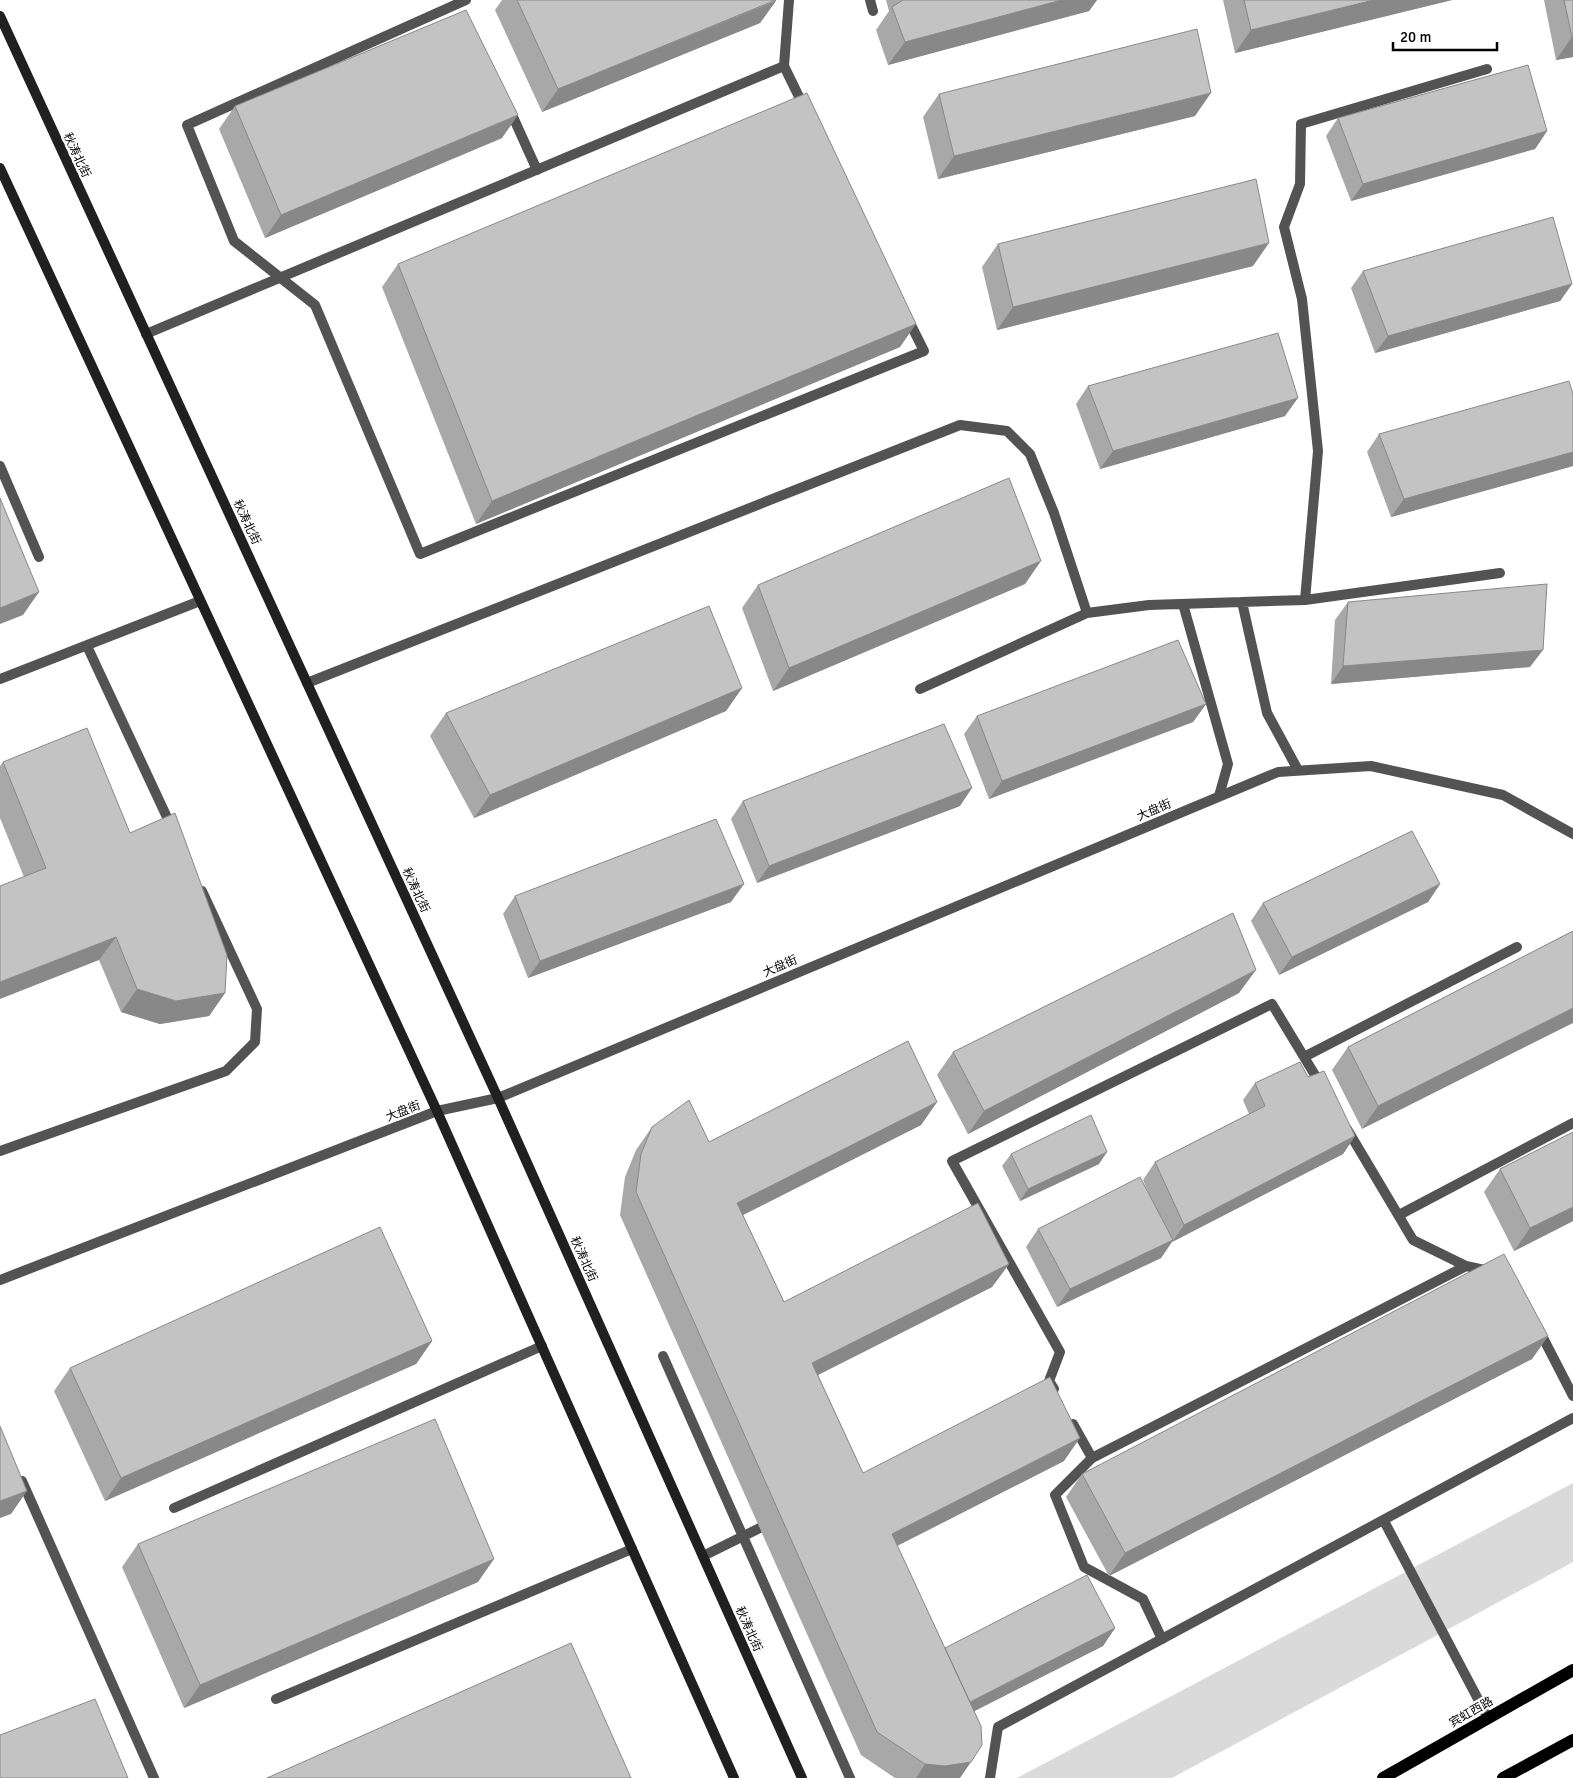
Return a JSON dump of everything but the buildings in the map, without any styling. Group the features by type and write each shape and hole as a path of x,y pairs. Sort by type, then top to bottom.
{"main road":[{"name":"秋涛北街","path":"0,16 498,1098 802,1778"},
{"path":"0,168 437,1111 734,1778"},
{"name":"宾虹西路","path":"1383,1778 1573,1670"},
{"path":"1504,1778 1573,1740"}],"street":[{"path":"789,0 784,66 809,118"},
{"path":"870,0 873,11"},
{"path":"464,4 187,125 234,240 315,305 420,554 924,352 902,308"},
{"path":"146,334 784,66"},
{"path":"1305,600 1318,451 1302,299 1284,227 1300,184 1300,124 1487,69"},
{"path":"505,100 537,170"},
{"path":"307,684 960,425 1007,431 1030,454 1054,513 1086,613"},
{"path":"0,466 39,557"},
{"path":"920,689 1086,613 1148,605 1305,600 1500,573"},
{"path":"0,679 200,601"},
{"path":"1242,602 1267,713 1298,770"},
{"path":"1183,604 1228,764 1218,796"},
{"path":"87,646 178,840"},
{"name":"大盘街","path":"0,1280 437,1111 498,1098 1278,772 1371,766 1503,795 1573,834"},
{"path":"0,1151 226,1071 255,1042 257,1008 199,885"},
{"path":"1304,1057 1517,947"},
{"path":"1059,1398 1045,1384 1060,1352 952,1162 1272,1004 1324,1090"},
{"path":"1399,1215 1573,1122"},
{"path":"1344,1124 1413,1240 1466,1266 1502,1273"},
{"path":"1162,1639 1143,1599 1084,1568 1055,1495 1092,1458 1466,1266"},
{"path":"1533,1318 1573,1396"},
{"path":"174,1508 542,1346"},
{"path":"663,1356 850,1778"},
{"path":"1068,1416 1092,1458"},
{"path":"990,1778 998,1727 1573,1418"},
{"path":"16,1468 154,1778"},
{"path":"703,1556 778,1519"},
{"path":"1384,1520 1488,1718"},
{"path":"276,1699 632,1549"}],"shaded area":[{"path":"1573,1483 1573,1562 1172,1778 1017,1778"}]}
